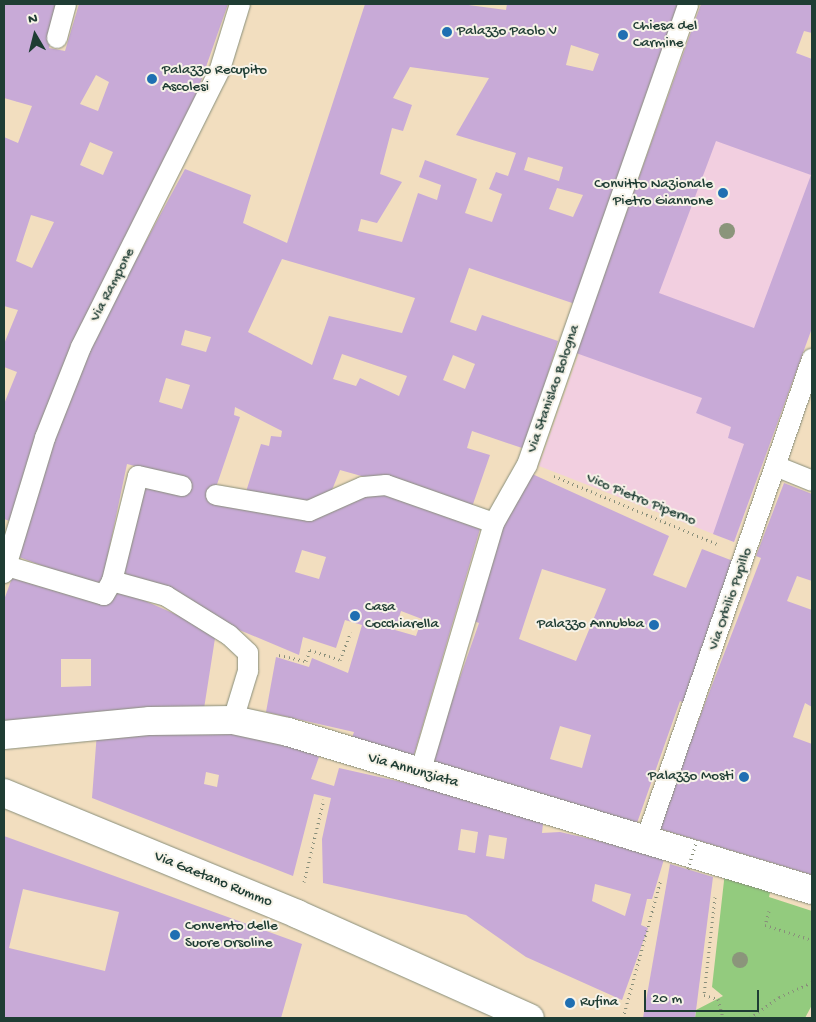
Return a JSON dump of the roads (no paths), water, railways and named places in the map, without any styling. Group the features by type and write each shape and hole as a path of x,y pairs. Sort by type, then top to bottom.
{"street":[{"name":"Via Annunziata","path":"4,735 150,721 233,720 288,732 420,773 646,837 719,862 812,890"},
{"name":"Via Gaetano Rummo","path":"4,793 296,914 530,1018"}],"lane":[{"path":"57,38 66,4"},
{"name":"Via Rampone","path":"5,570 10,536 45,438 81,347 220,69 240,4"},
{"name":"Via Stanislao Bologna","path":"420,773 494,523 527,465 688,4"},
{"name":"Via Orbilio Pupillo","path":"646,837 778,467 812,359"},
{"path":"778,467 812,481"},
{"path":"5,570 104,595 112,581 138,476 182,486"},
{"path":"216,495 309,511 363,487 386,485 494,523"},
{"path":"112,581 166,596 229,635 248,653 248,671 233,720"}],"place":[{"name":"Palazzo Paolo V","path":"447,32"},
{"name":"Chiesa del Carmine","path":"623,35"},
{"name":"Palazzo Recupito Ascolesi","path":"152,79"},
{"name":"Convitto Nazionale Pietro Giannone","path":"723,193"},
{"name":"Casa Cocchiarella","path":"355,616"},
{"name":"Palazzo Annubba","path":"654,625"},
{"name":"Palazzo Mosti","path":"744,777"},
{"name":"Convento delle Suore Orsoline","path":"175,935"},
{"name":"Rufina","path":"570,1003"}]}
